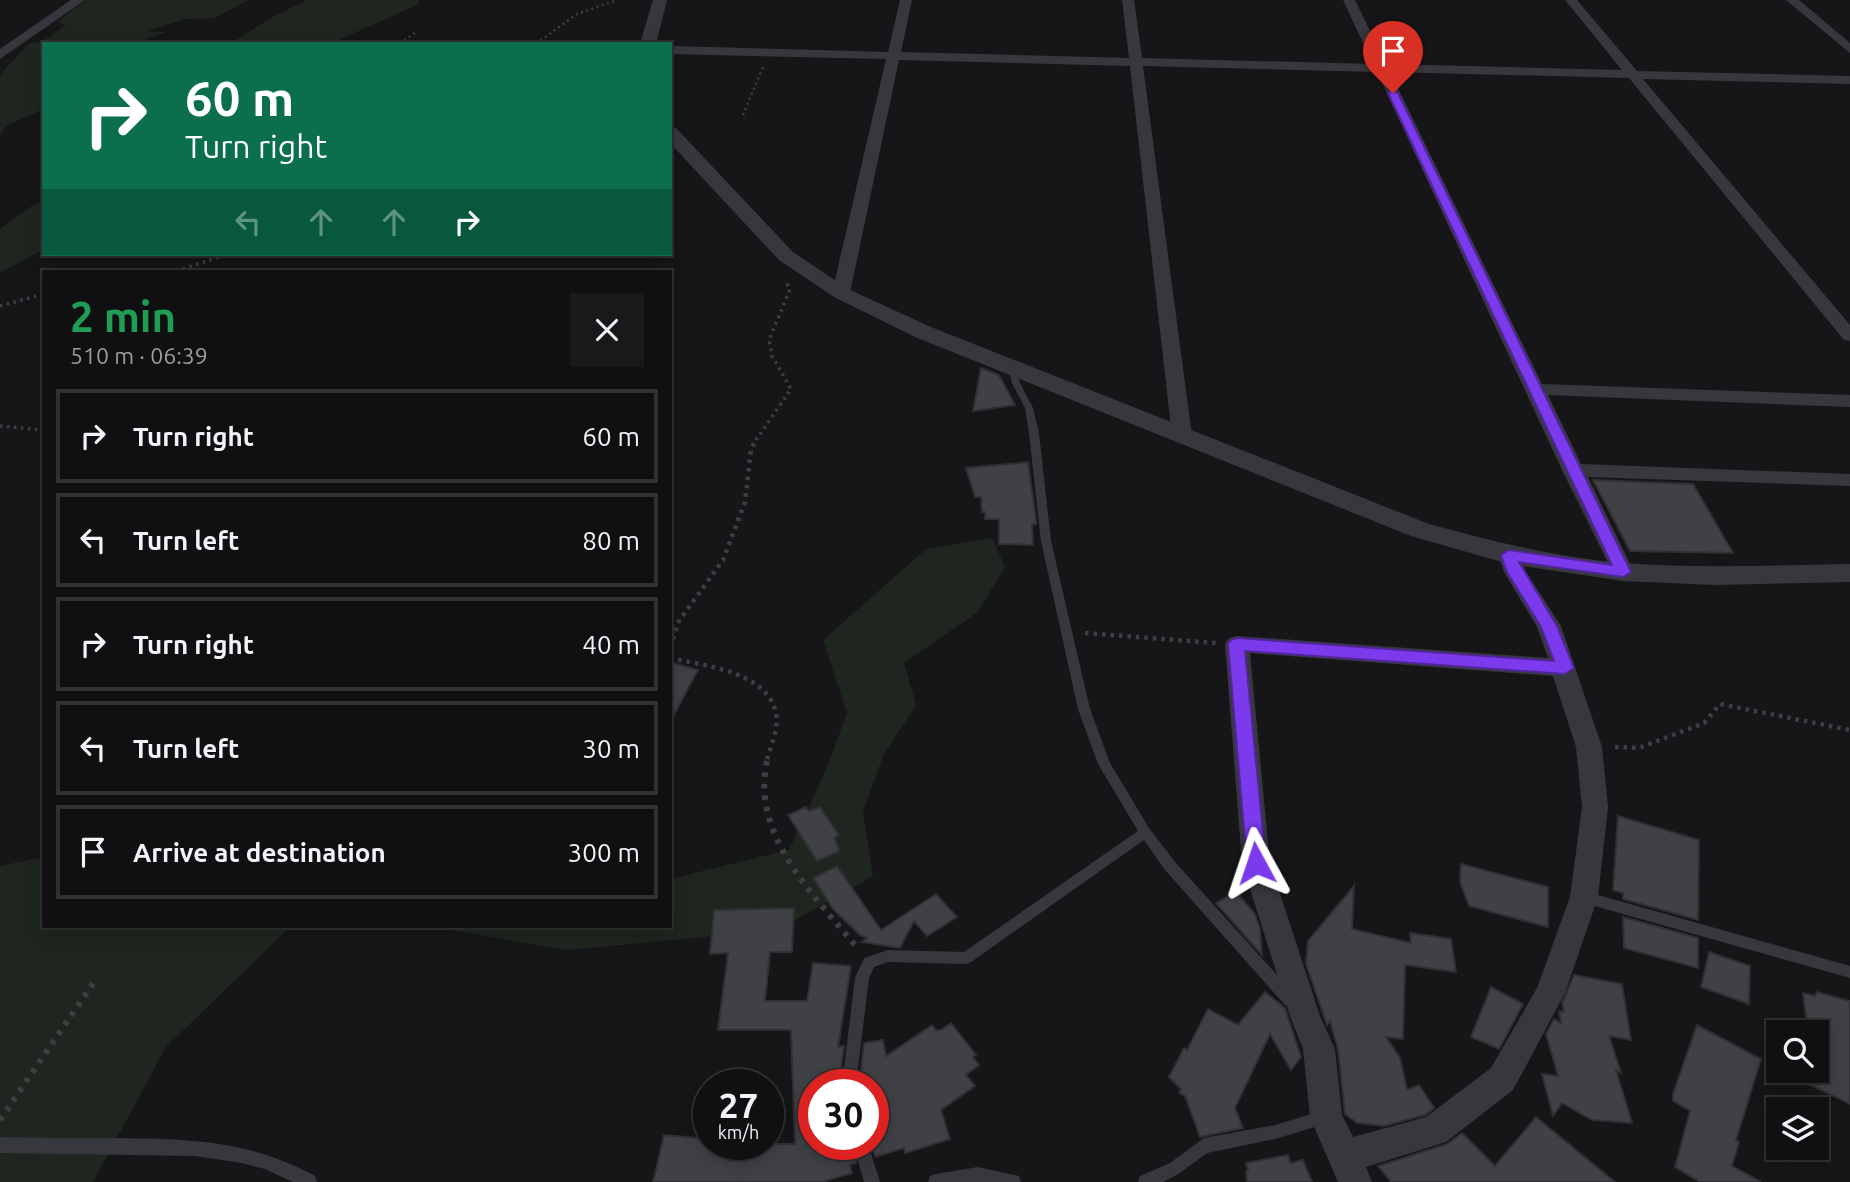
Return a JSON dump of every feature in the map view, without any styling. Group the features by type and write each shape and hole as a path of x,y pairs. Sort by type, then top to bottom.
{"street":[{"path":"0,55 79,0"},
{"path":"649,42 660,0"},
{"path":"841,293 906,0"},
{"path":"1128,0 1182,436"},
{"path":"1349,0 1623,572"},
{"path":"1571,0 1850,336"},
{"path":"1792,0 1850,50"},
{"path":"672,50 1850,80"},
{"path":"672,134 786,256 841,293 922,332 1420,530 1509,555 1623,572 1715,576 1850,573"},
{"path":"1535,389 1850,401"},
{"path":"1572,470 1850,481"},
{"path":"1509,555 1515,572 1549,626 1565,668 1589,747 1595,807 1584,897 1550,993 1502,1079 1434,1131 1350,1169 1326,1117 1319,1049 1305,1016 1256,863 1237,644 1565,668"}],"lane":[{"path":"1012,367 1028,408 1034,433 1046,541 1066,632 1084,709 1104,764 1145,832 1170,866 1305,1016"},
{"path":"851,1069 862,978 869,962 888,956 966,958 1145,832"},
{"path":"1584,897 1850,972"},
{"path":"1146,1182 1175,1168 1204,1146 1275,1132 1326,1117"},
{"path":"0,1145 196,1147 244,1154 292,1171 309,1182"},
{"path":"865,1160 872,1182"},
{"path":"936,1182 978,1175 1013,1182"}],"path":[{"path":"539,42 577,14 617,0"},
{"path":"403,42 416,32"},
{"path":"743,115 769,52"},
{"path":"179,270 222,256"},
{"path":"672,641 679,621 723,561 745,502 751,449 759,433 791,389 788,379 767,347 768,336 783,310 790,289 774,261 786,256"},
{"path":"0,306 42,295"},
{"path":"0,426 42,430"},
{"path":"1066,632 1237,644"},
{"path":"672,659 740,676 760,687 771,699 776,716 763,775 763,802 775,835 803,881 869,962"},
{"path":"1589,747 1639,748 1704,723 1720,704 1850,730"},
{"path":"0,1120 94,982"}],"shaded area":[{"path":"86,0 249,0 215,18 185,19 148,31 166,32 138,42 42,42 42,110 6,126 0,136 0,75 28,44 43,41 66,25 57,22"},
{"path":"307,0 418,0 419,4 334,42 233,42 269,19"},
{"path":"42,202 42,250 0,273 0,229"},
{"path":"992,538 1005,567 978,612 904,663 916,705 883,756 863,812 873,876 778,930 567,950 439,928 672,928 672,879 789,850 827,767 847,713 823,640 926,549"},
{"path":"42,857 42,928 294,928 288,929 166,1047 93,1182 0,1182 0,866"}],"building":[{"path":"981,368 999,375 1015,405 973,411"},
{"path":"1028,462 1036,520 1036,524 1032,524 1033,545 999,544 999,519 985,519 981,497 975,497 966,468"},
{"path":"1593,480 1693,484 1733,553 1630,551"},
{"path":"672,663 698,670 672,718"},
{"path":"806,807 809,811 820,807 839,835 834,838 840,851 817,861 788,815"},
{"path":"1618,816 1699,840 1698,920 1623,899 1623,893 1613,890"},
{"path":"1461,864 1548,887 1548,927 1469,906 1460,882"},
{"path":"837,866 881,930 936,894 957,917 927,936 914,921 900,948 862,942 867,938 860,935 833,909 813,878"},
{"path":"1354,886 1352,929 1411,943 1410,933 1451,939 1456,972 1405,965 1403,1039 1386,1037 1400,1058 1407,1090 1419,1085 1434,1108 1425,1115 1384,1126 1357,1123 1345,1114 1338,1049 1330,1021 1327,1025 1306,964 1308,941"},
{"path":"1236,892 1255,914 1260,929 1262,955 1216,903"},
{"path":"794,908 792,952 770,952 765,1001 807,1001 813,963 851,966 838,1047 844,1046 841,1069 798,1069 798,1160 855,1160 856,1163 850,1165 852,1173 822,1182 653,1182 664,1135 693,1138 693,1160 784,1160 784,1144 795,1144 791,1030 718,1030 728,953 710,954 714,910"},
{"path":"1623,917 1698,938 1698,968 1624,948"},
{"path":"1709,952 1750,966 1749,1004 1701,987"},
{"path":"1574,975 1622,984 1631,1040 1609,1036 1621,1073 1616,1070 1632,1123 1592,1120 1562,1103 1553,1116 1542,1074 1558,1076 1546,1034 1554,1019 1561,1023 1559,1011 1564,1012 1562,1003"},
{"path":"1491,987 1523,1004 1499,1049 1471,1037"},
{"path":"1265,992 1285,1008 1301,1057 1291,1070 1270,1034 1235,1108 1243,1128 1200,1137 1185,1096 1179,1093 1181,1089 1169,1077 1184,1048 1187,1050 1208,1009 1238,1025"},
{"path":"1816,992 1850,1001 1850,1104 1806,1083 1829,1083 1829,1020 1806,1020 1803,993 1816,996"},
{"path":"951,1023 976,1055 973,1057 979,1065 966,1075 975,1086 941,1110 950,1139 905,1153 904,1148 889,1153 889,1069 861,1069 864,1043 883,1040 886,1056 932,1025 936,1030 941,1030"},
{"path":"1697,1025 1761,1059 1736,1140 1739,1142 1732,1166 1761,1182 1700,1182 1675,1167 1690,1111 1673,1101 1673,1094"},
{"path":"1536,1117 1615,1182 1391,1182 1378,1166 1447,1144 1462,1133 1495,1166"},
{"path":"1288,1155 1290,1163 1303,1160 1312,1182 1247,1182 1246,1163"}],"route":[{"path":"1256,863 1237,644 1565,668 1549,626 1515,572 1509,555 1574,567 1623,572 1393,93"}]}
